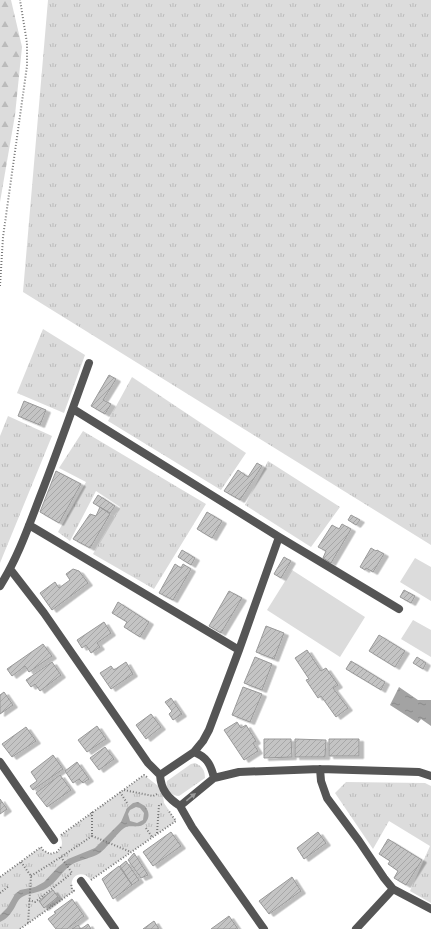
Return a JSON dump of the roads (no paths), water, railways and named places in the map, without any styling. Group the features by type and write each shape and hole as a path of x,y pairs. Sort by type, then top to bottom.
{"street":[{"path":"0,586 10,569 29,525 89,363"},
{"path":"73,409 279,537 399,609"},
{"path":"29,525 239,650"},
{"path":"160,775 194,752 203,741 209,730 279,537"},
{"path":"10,569 44,612 148,763 160,775 162,789 167,796 180,806 192,827 264,929"},
{"path":"194,752 202,755 207,760 211,766 214,778"},
{"path":"0,762 58,839"},
{"path":"180,806 214,778 239,772 320,769 419,772 431,776"},
{"path":"320,769 323,789 327,798 384,878 394,889 431,910"},
{"path":"81,879 115,929"},
{"path":"356,929 394,889"}],"water":[{"path":"399,687 418,700 431,700 431,726 421,719 418,723 390,705"},
{"path":"138,802 145,806 148,818 144,824 126,827 120,831 100,853 71,865 54,883 47,888 22,897 9,915 0,922 0,915 7,908 15,894 20,890 35,887 44,882 68,859 95,848 121,822 127,808 133,803","holes":["136,807 140,808 144,813 143,820 137,823 130,821 128,814 130,810"]}]}
